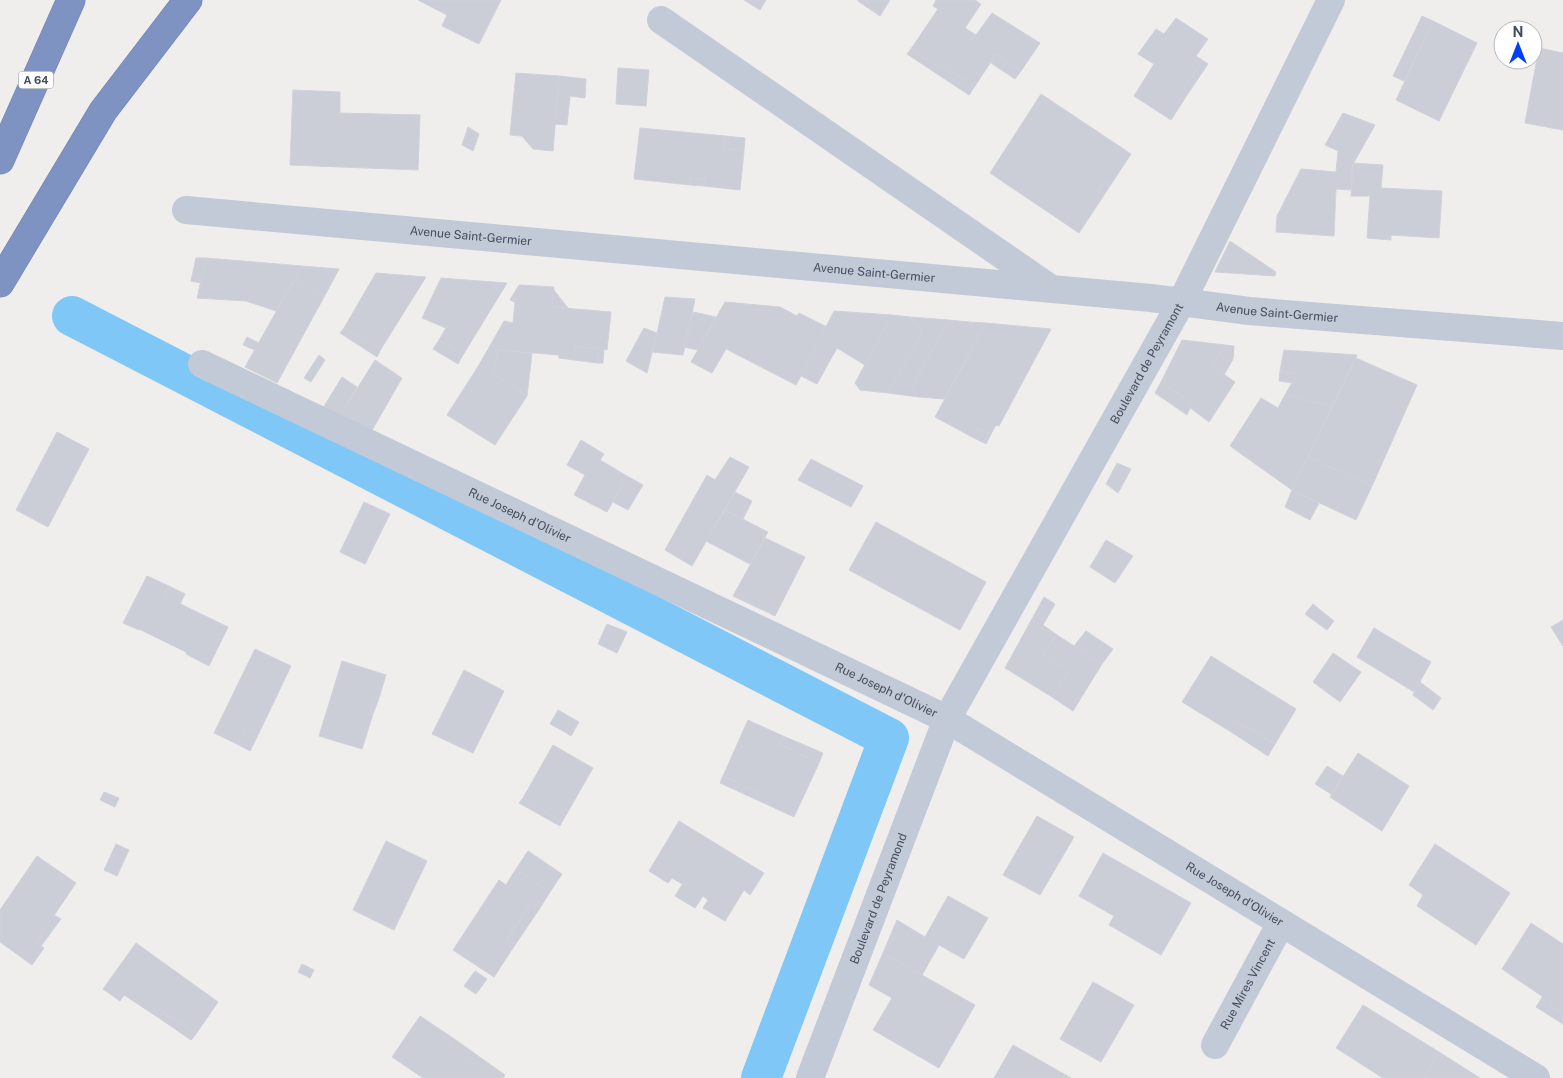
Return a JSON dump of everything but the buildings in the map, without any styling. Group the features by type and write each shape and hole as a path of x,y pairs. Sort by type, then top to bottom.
{"highway":[{"name":"A 64","path":"0,160 71,0"},
{"path":"0,283 103,111 188,0"}],"street":[{"name":"Boulevard de Peyramont","path":"947,719 1182,301 1331,0"},
{"path":"661,20 1051,288"},
{"name":"Avenue Saint-Germier","path":"186,210 1051,288 1182,301 1249,311 1563,336"},
{"name":"Rue Joseph d'Olivier","path":"202,364 947,719 1536,1078"},
{"name":"Boulevard de Peyramond","path":"810,1078 947,719"},
{"name":"Rue Mires Vincent","path":"1215,1045 1281,923"}],"waterway":[{"path":"72,316 889,738 761,1078"}]}
